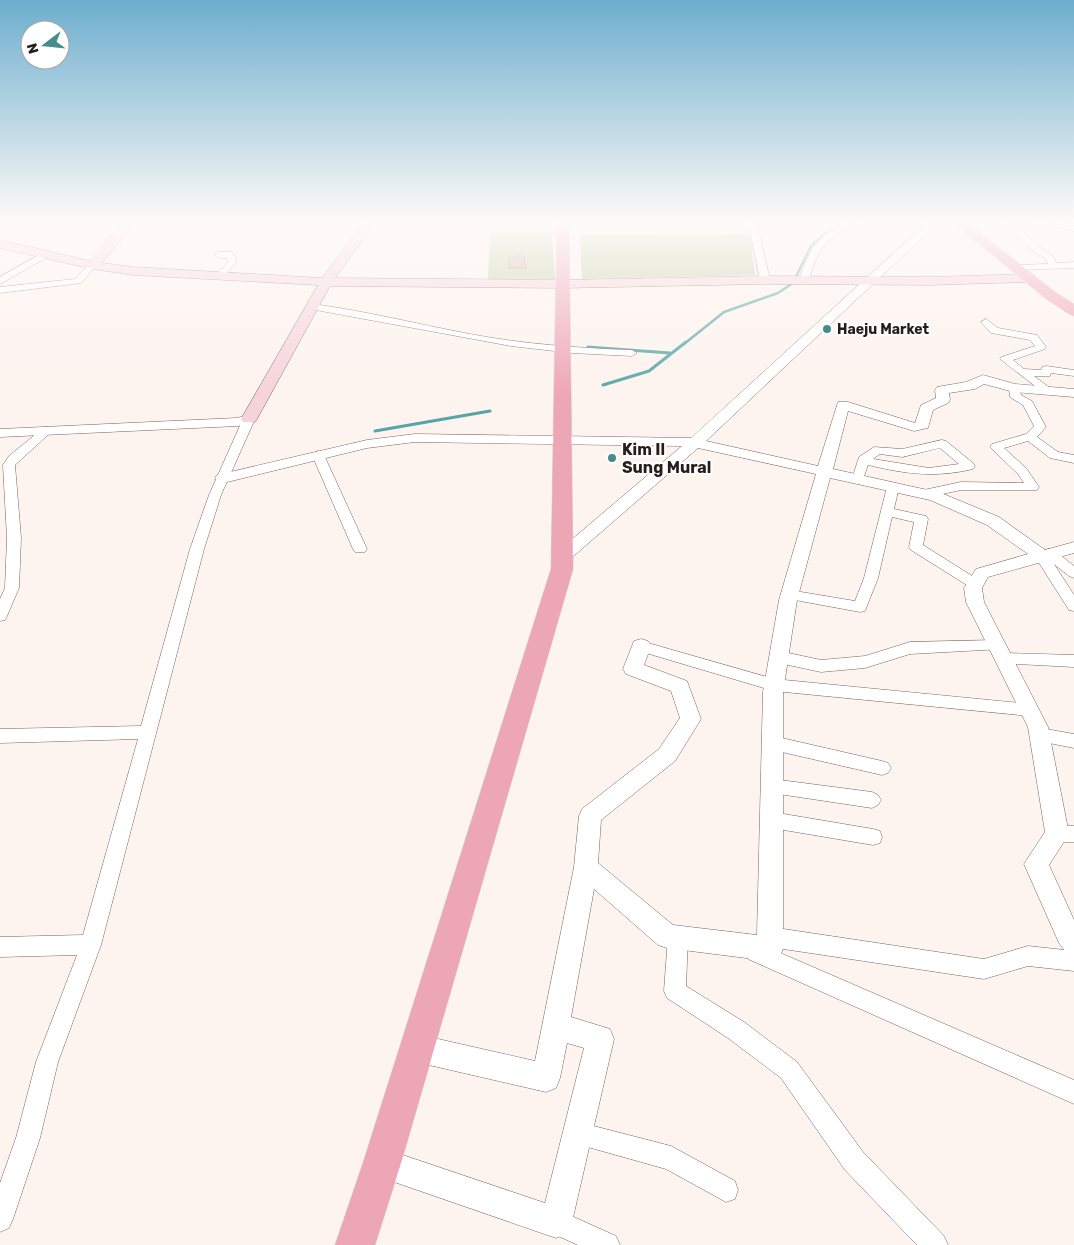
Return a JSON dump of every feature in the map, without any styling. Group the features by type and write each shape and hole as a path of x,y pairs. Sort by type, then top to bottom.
{"main road":[{"path":"257,278 326,282 563,284 764,280 931,281 1025,278"},
{"path":"250,419 329,278"},
{"path":"355,1245 382,1163 562,570 563,278"},
{"path":"1028,278 1074,312"}],"street":[{"path":"0,290 78,281 81,278"},
{"path":"563,556 695,443 871,280"},
{"path":"313,307 356,312 470,337 592,352 632,353"},
{"path":"986,322 995,331 1033,338 1041,347 1005,359 1048,391"},
{"path":"1021,372 1046,374 1046,369 1074,372"},
{"path":"586,867 667,936 770,949 774,686 790,595 843,405 914,427 923,425 926,408 943,400 942,390 970,386 983,379 1014,388 1074,393"},
{"path":"924,494 961,486 1033,487 1022,470 996,447 1030,437 1040,427 1028,403 1016,398 1014,388"},
{"path":"0,433 238,422 250,419"},
{"path":"0,1219 28,1138 46,1062 91,945 195,558 222,478 250,419"},
{"path":"0,616 12,588 7,540 9,465 13,459 46,431"},
{"path":"1030,437 1054,455 1074,459"},
{"path":"222,478 318,454 367,444 415,438 672,440 695,443 935,496 993,521 1074,573"},
{"path":"858,479 863,460 878,450 902,453 942,444 968,466 929,472 892,467 863,460"},
{"path":"318,454 360,549"},
{"path":"790,595 860,607 870,578 893,487"},
{"path":"887,512 920,519 916,547 974,584"},
{"path":"1074,547 982,573 973,588 975,602 1038,727 1066,834 1036,864 1068,935 1074,942"},
{"path":"1045,554 1074,606"},
{"path":"416,1048 546,1078 586,867 590,816 667,755 691,719 680,686 633,669 641,646 774,686 1030,710"},
{"path":"779,657 821,666 865,662 910,648 1001,652 1074,661"},
{"path":"0,736 149,732"},
{"path":"1040,735 1074,741"},
{"path":"773,743 882,768"},
{"path":"772,786 872,800"},
{"path":"772,820 873,838"},
{"path":"678,937 675,991 736,1030 790,1070 854,1161 935,1245"},
{"path":"770,937 984,969 1028,956 1074,961"},
{"path":"0,947 91,945"},
{"path":"740,945 1074,1092"},
{"path":"556,1026 600,1039 556,1222"},
{"path":"578,1134 670,1158 726,1190"},
{"path":"382,1163 556,1222 607,1245"}],"green space":[{"path":"555,278 555,279 488,279"},
{"path":"582,278 621,278 582,279"}],"waterway":[{"path":"684,344 724,312 778,293 793,283 795,278"},
{"path":"603,385 649,371 686,342"},
{"path":"588,347 670,353"},
{"path":"375,431 490,411"}],"place":[{"name":"Haeju Market","path":"827,329"},
{"name":"Kim Il Sung Mural","path":"612,458"}]}
